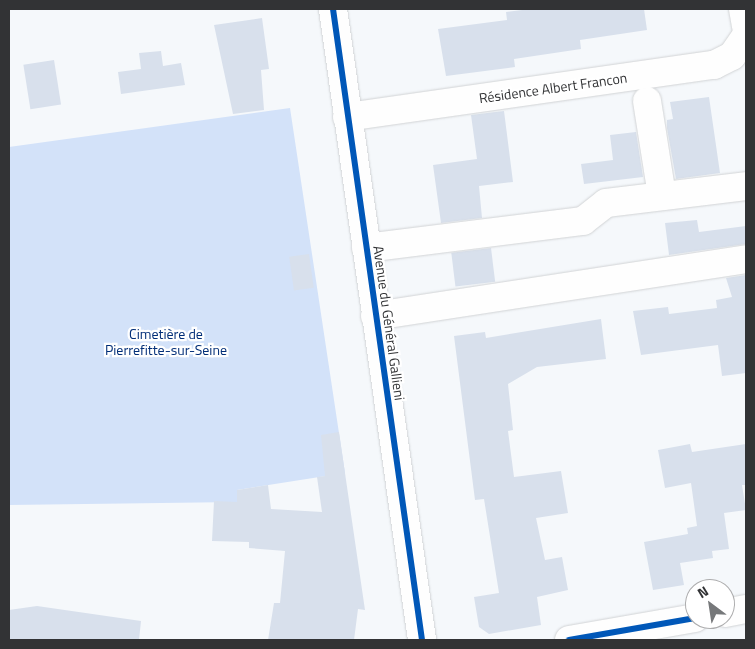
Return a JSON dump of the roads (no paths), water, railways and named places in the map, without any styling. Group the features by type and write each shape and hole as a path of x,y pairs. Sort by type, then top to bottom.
{"street":[{"name":"Avenue du Général Gallieni","path":"333,9 422,640"},
{"path":"744,9 746,26"},
{"name":"Résidence Albert Francon","path":"347,118 714,65 732,56 746,36"},
{"path":"647,102 662,196"},
{"path":"366,248 583,221 606,203 746,186"},
{"path":"375,316 746,259"},
{"path":"569,640 685,620"}],"park label":[{"name":"Cimetière de Pierrefitte-sur-Seine","path":"166,342"}]}
